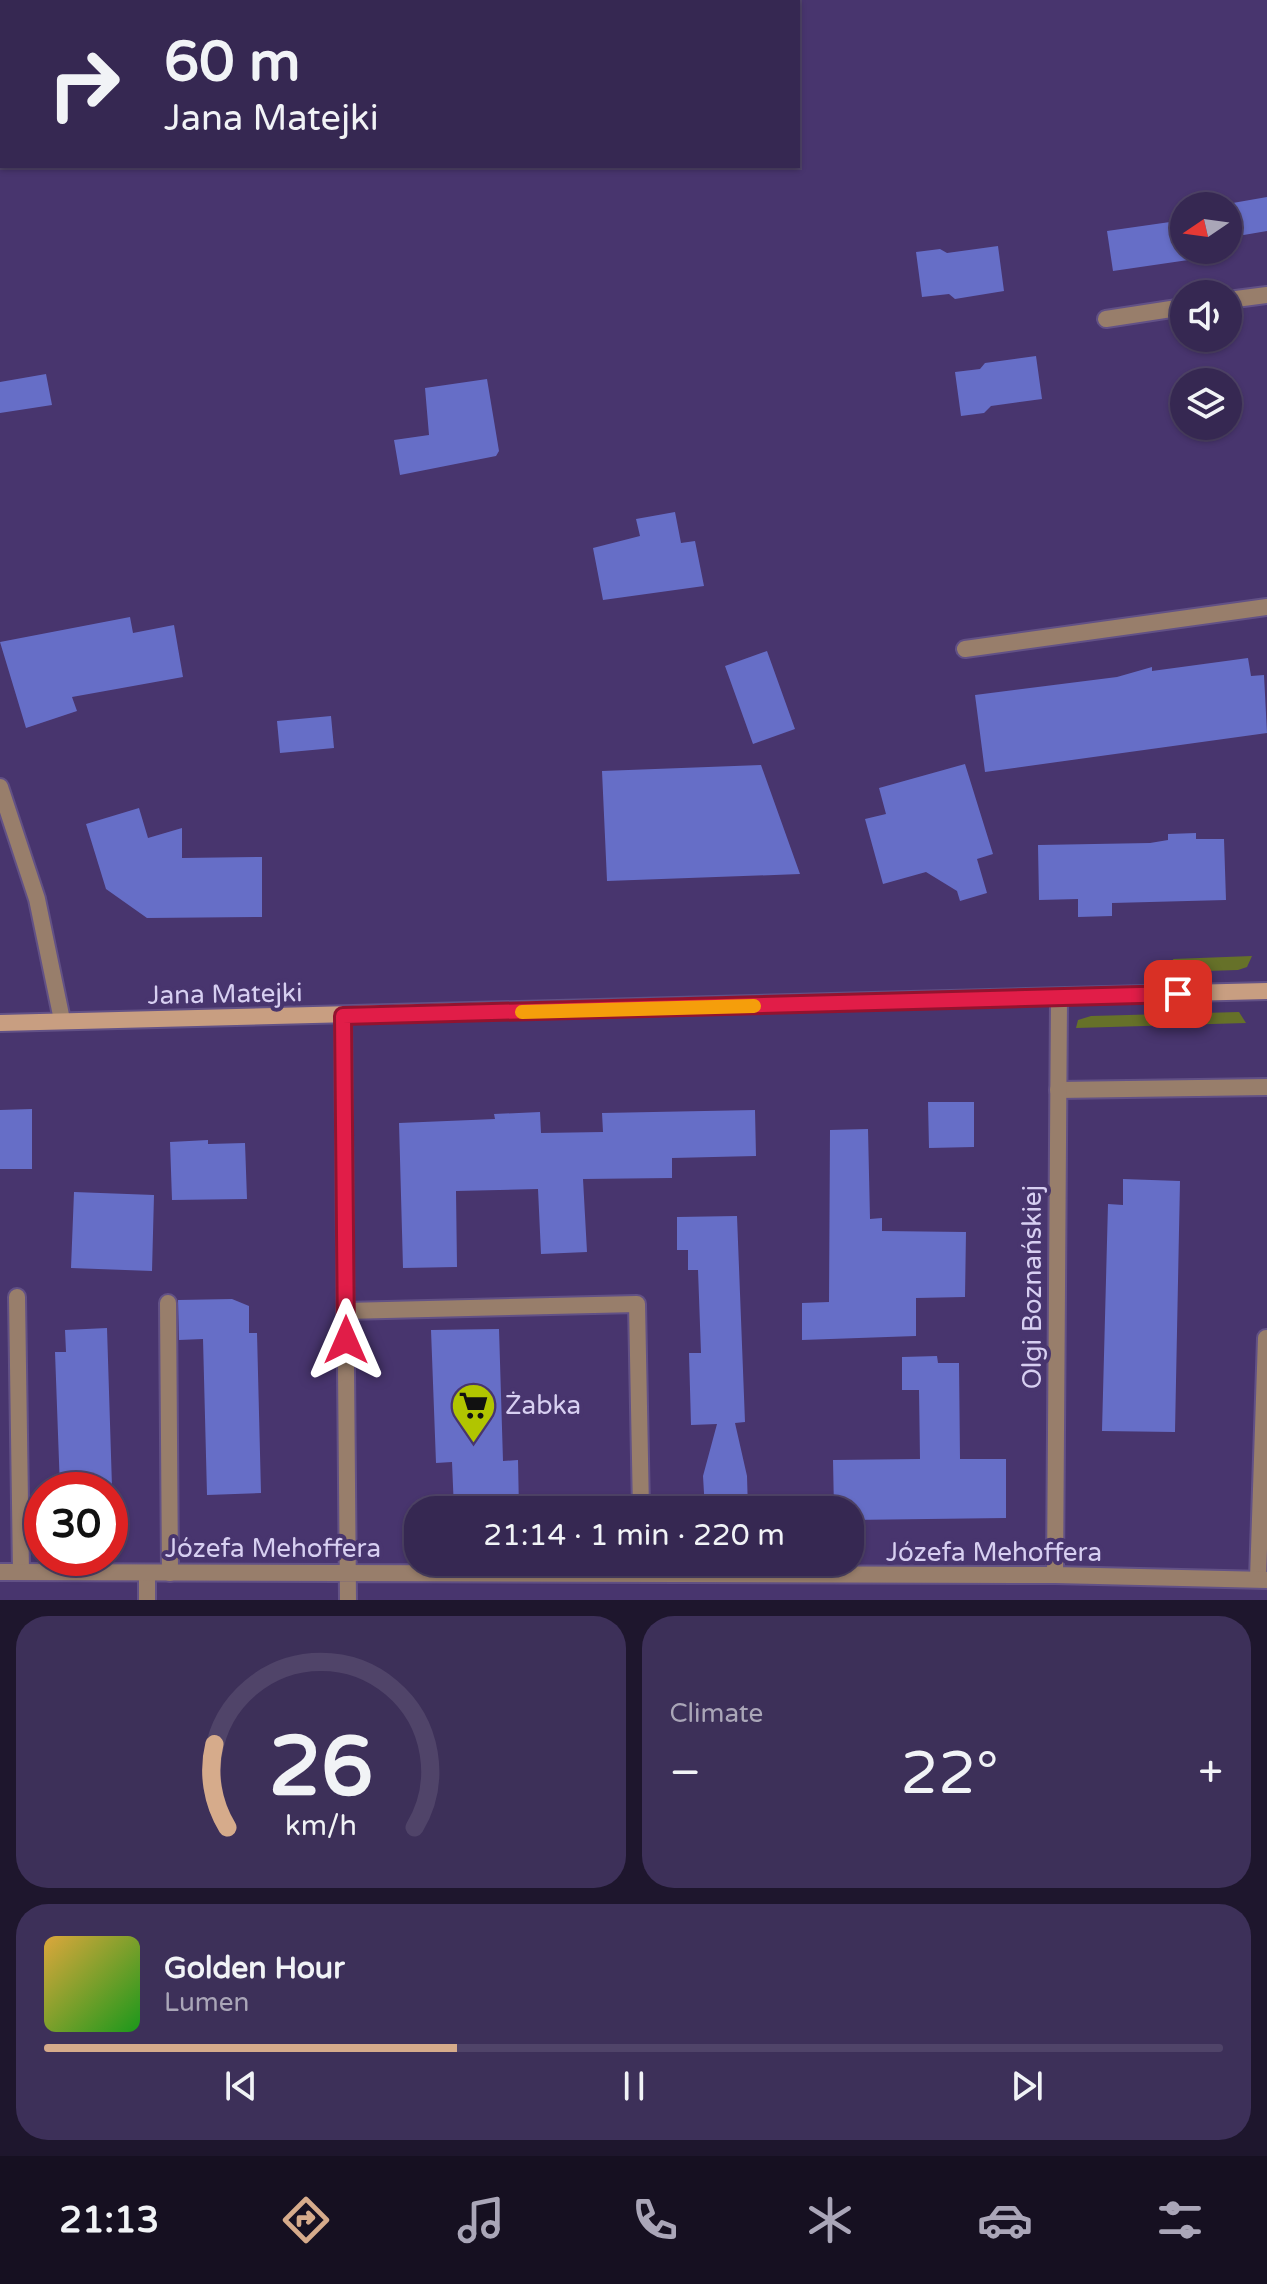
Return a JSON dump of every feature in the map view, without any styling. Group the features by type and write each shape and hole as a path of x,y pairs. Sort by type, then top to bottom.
{"street":[{"path":"1242,298 1267,295"},
{"path":"1106,319 1170,309"},
{"path":"965,649 1267,607"},
{"path":"0,787 37,899 62,1020"},
{"name":"Jana Matejki","path":"0,1023 1059,999 1267,991"},
{"name":"Olgi Boznańskiej","path":"1055,1575 1059,999"},
{"path":"343,1016 348,1600"},
{"path":"1058,1090 1267,1087"},
{"path":"17,1297 21,1572"},
{"path":"168,1303 170,1573"},
{"path":"345,1311 637,1304 641,1496"},
{"path":"1263,1579 1266,1338"},
{"name":"Józefa Mehoffera","path":"0,1572 404,1571"},
{"name":"Józefa Mehoffera","path":"864,1572 1263,1579"},
{"path":"147,1573 147,1600"}],"green space":[{"path":"1252,956 1247,967 1238,970 1175,972 1173,959"},
{"path":"1239,1012 1246,1023 1076,1028 1078,1020 1091,1016"}],"building":[{"path":"1267,197 1267,231 1242,235 1242,201"},
{"path":"1170,222 1170,263 1113,271 1107,231"},
{"path":"998,246 1004,291 955,299 949,294 922,297 916,252 940,249 947,253"},
{"path":"1036,356 1042,399 991,406 984,413 961,416 955,372 980,369 985,363"},
{"path":"46,374 52,405 0,413 0,382"},
{"path":"487,379 499,451 496,456 400,475 394,440 429,435 425,388"},
{"path":"675,512 681,543 695,541 704,586 603,600 593,548 640,536 636,519"},
{"path":"130,617 133,633 174,625 183,677 72,697 77,711 26,728 0,642"},
{"path":"767,651 795,729 753,744 725,666"},
{"path":"1248,658 1251,676 1264,675 1267,733 985,772 975,695 1117,677 1152,667 1152,671"},
{"path":"331,716 334,748 280,753 277,721"},
{"path":"965,764 993,854 977,859 987,893 960,901 957,891 926,872 883,884 865,819 886,814 879,788"},
{"path":"761,765 800,874 607,881 602,771"},
{"path":"139,808 148,838 182,828 182,858 262,857 262,917 147,918 106,889 86,824"},
{"path":"1196,833 1196,839 1224,839 1226,900 1112,903 1112,916 1078,917 1078,899 1039,900 1038,845 1150,843 1168,840 1168,834"},
{"path":"928,1102 974,1102 974,1147 929,1148"},
{"path":"32,1109 32,1169 0,1169 0,1110"},
{"path":"755,1110 756,1156 672,1158 672,1178 583,1179 587,1252 541,1254 538,1189 456,1191 457,1267 403,1268 399,1123 495,1119 494,1114 540,1112 541,1133 603,1132 602,1113"},
{"path":"868,1129 870,1219 882,1218 882,1231 966,1232 965,1297 916,1298 916,1336 802,1340 802,1303 829,1302 830,1130"},
{"path":"208,1140 208,1144 245,1143 247,1199 172,1200 170,1142"},
{"path":"1123,1179 1180,1181 1175,1432 1102,1431 1108,1204 1123,1205"},
{"path":"74,1192 154,1195 152,1271 71,1268"},
{"path":"737,1216 745,1422 735,1423 747,1476 748,1496 704,1496 703,1476 717,1424 691,1425 689,1353 701,1353 698,1270 688,1270 688,1250 677,1250 677,1217"},
{"path":"232,1299 249,1306 249,1333 257,1333 261,1493 207,1495 203,1339 179,1340 178,1300"},
{"path":"107,1328 112,1472 59,1472 55,1352 66,1352 65,1330"},
{"path":"499,1329 503,1461 518,1460 519,1496 453,1496 452,1462 436,1463 431,1330"},
{"path":"937,1356 938,1363 959,1363 960,1459 1006,1459 1006,1518 864,1520 864,1496 834,1496 833,1460 920,1459 919,1390 902,1390 902,1357"}],"slow traffic":[{"path":"522,1012 754,1006"}],"place":[{"name":"Żabka","path":"474,1444"}],"route":[{"path":"346,1340 343,1016 1178,994"}]}
